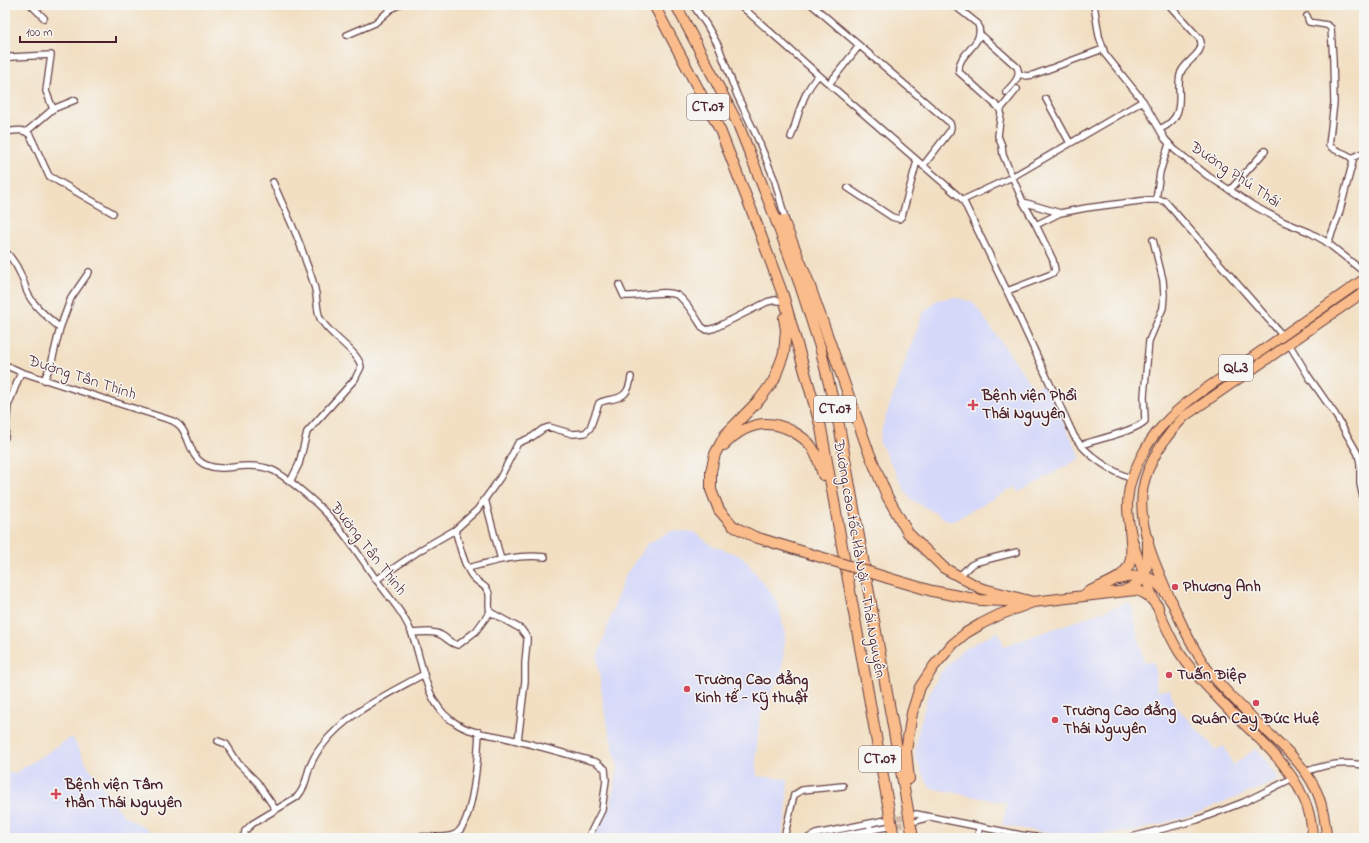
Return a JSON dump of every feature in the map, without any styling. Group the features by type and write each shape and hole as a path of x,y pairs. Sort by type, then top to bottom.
{"highway":[{"name":"Đường cao tốc Hà Nội - Thái Nguyên","path":"654,5 720,130 783,295 821,428 894,838"},
{"name":"Đường cao tốc Hà Nội - Thái Nguyên","path":"676,5 738,124 800,285 820,347 839,425 913,838"},
{"path":"738,124 776,205 810,285 868,450 887,496 908,533 944,568 980,588 1033,602"},
{"path":"753,214 760,247 779,301 786,330 784,353 774,380 760,399 725,435 715,454 711,471 711,490 719,510 733,526 755,537 932,591 980,600 1033,602 1081,595 1135,590 1142,591 1149,595 1158,607"},
{"name":"QL.3","path":"1314,838 1309,813 1293,778 1272,752 1225,706 1192,669 1178,649 1138,560 1130,530 1128,501 1132,479 1151,441 1173,415 1209,387 1364,279"},
{"name":"QL.3","path":"1327,838 1321,802 1316,789 1305,772 1285,749 1212,675 1198,654 1155,564 1142,510 1142,490 1144,481 1161,446 1170,432 1184,416 1364,292"},
{"path":"715,454 730,439 741,431 754,425 768,423 783,426 799,435 811,446 820,462 845,594 866,681"},
{"path":"1132,479 1144,481"},
{"path":"1081,595 1114,580 1126,572 1130,566 1132,549 1130,530"},
{"path":"1118,592 1137,585 1144,576 1147,567 1148,540"},
{"path":"1114,580 1126,577 1144,576 1150,578 1157,582 1172,602"},
{"path":"919,838 909,783 906,752 912,713 920,687 939,659 966,633 999,615 1033,602"}],"street":[{"path":"31,5 44,18"},
{"path":"347,35 375,23 391,9 399,5"},
{"path":"693,5 714,37 737,95 770,168 791,240"},
{"path":"740,5 963,200 1069,426 1081,445 1092,455 1111,468 1132,479"},
{"path":"812,5 950,123 950,131 923,166"},
{"path":"954,5 978,24 980,34 1017,68 1019,77 1006,92"},
{"name":"Đường Phú Thái","path":"1094,5 1099,36 1103,49 1111,62 1143,101 1169,144 1203,173 1254,206 1284,222 1309,232 1328,243 1364,272"},
{"path":"1160,129 1168,125 1176,117 1179,108 1180,74 1185,66 1200,51 1201,43 1200,39 1169,5"},
{"path":"1307,16 1308,21 1328,25 1330,28 1333,60 1334,103 1329,145 1352,158"},
{"path":"980,34 964,57 958,69 959,72 1000,110 999,138 1003,155 1023,202 1053,260 1055,270 1049,275 1007,291"},
{"path":"829,84 859,46"},
{"path":"1019,74 1026,76 1033,75 1103,49"},
{"path":"5,59 11,57 51,54 46,91 53,109"},
{"path":"791,137 809,86 819,75"},
{"path":"1000,110 1017,89"},
{"path":"1046,99 1070,143"},
{"path":"26,132 53,109 75,100"},
{"path":"963,200 1012,177 1143,101"},
{"path":"5,132 18,130 26,132 30,135 49,176 113,213"},
{"path":"1156,200 1160,172 1169,144"},
{"path":"1230,190 1265,151"},
{"path":"1352,158 1364,152"},
{"path":"1328,243 1342,203 1353,164 1352,158"},
{"path":"848,188 892,217 899,219 902,216 917,161"},
{"path":"273,182 282,206 296,233 304,256 316,295 320,319 336,338 358,358 361,367 355,379 307,432 299,464 290,482"},
{"path":"1036,225 1060,213 1086,208 1156,200 1165,201 1283,336"},
{"path":"1023,202 1060,213"},
{"path":"1081,445 1124,432 1140,425 1145,421 1144,396 1149,341 1160,315 1164,300 1162,280 1153,240"},
{"path":"5,251 16,264 28,294 34,303 60,328"},
{"path":"44,380 51,366 60,328 70,298 89,272"},
{"path":"618,285 624,296 636,297 664,292 678,295 702,327 707,330 715,328 767,302 775,300 779,301"},
{"path":"1289,344 1309,377 1335,414 1358,454 1360,463 1360,484 1364,502"},
{"name":"Đường Tân Thịnh","path":"5,365 44,380 173,420 180,426 195,456 199,461 206,465 214,468 246,466 271,469 290,482 328,514 396,606 412,633 430,692 445,715 469,730 518,741 596,762 604,769 606,780 602,810 588,838"},
{"path":"5,437 8,406 21,372"},
{"path":"376,580 422,549 455,530 477,510 500,478 518,443 532,437 542,429 549,427 573,434 585,433 590,428 599,403 601,401 617,398 627,392 630,386 631,378"},
{"path":"485,500 501,560"},
{"path":"412,633 436,633 442,635 453,644 458,645 476,632 490,612 489,593 485,587 473,577 468,568 455,530"},
{"path":"959,576 971,565 978,562 1017,552"},
{"path":"468,568 520,556 531,555 545,557"},
{"path":"490,612 521,629 527,637 525,681 518,741"},
{"path":"244,838 245,831 248,827 297,797 301,793 304,789 312,761 330,736 368,705 424,674"},
{"path":"409,838 414,836 448,836 457,833 462,826 467,813 476,773 479,732"},
{"path":"218,740 226,744 238,763 257,782 276,810"},
{"path":"1305,772 1327,764 1348,763 1364,766"},
{"path":"1128,838 1204,817 1244,802 1293,778"},
{"path":"784,838 794,795 802,790 843,786"},
{"path":"917,818 929,817 1042,838"},
{"path":"803,838 809,838 816,834 886,820"},
{"path":"869,824 872,838"},
{"path":"828,838 887,827"},
{"path":"978,838 979,827"},
{"path":"1156,831 1157,838"}],"shaded area":[{"name":"Bệnh viện Phổi Thái Nguyên","path":"954,297 973,302 1034,388 1045,384 1081,458 1019,492 1015,487 951,522 910,499 879,441 884,421 923,312 937,300"},
{"name":"Trường Cao đẳng Kinh tế - Kỹ thuật","path":"671,531 694,532 711,545 743,557 778,602 785,635 782,672 760,717 756,755 757,776 788,779 786,816 781,838 593,838 610,806 618,768 605,715 597,658 624,577 647,544"},
{"name":"Trường Cao đẳng Thái Nguyên","path":"1130,602 1144,662 1154,662 1157,691 1170,689 1174,704 1216,750 1224,746 1233,765 1257,748 1280,780 1192,815 1133,832 1081,835 1040,832 1002,825 1007,803 930,788 915,755 917,736 927,698 940,673 962,650 998,631 1004,646"},
{"name":"Bệnh viện Tâm thần Thái Nguyên","path":"72,737 86,763 122,814 161,838 5,838 5,773 15,773"}],"tunnel":[{"path":"889,820 910,816"},
{"path":"889,827 912,822"}],"place":[{"name":"Bệnh viện Phổi Thái Nguyên","path":"973,405"},
{"name":"Phương Anh","path":"1175,587"},
{"name":"Tuấn Điệp","path":"1169,675"},
{"name":"Trường Cao đẳng Kinh tế - Kỹ thuật","path":"687,689"},
{"name":"Quán Cay Đức Huệ","path":"1256,703"},
{"name":"Trường Cao đẳng Thái Nguyên","path":"1055,720"},
{"name":"Bệnh viện Tâm thần Thái Nguyên","path":"56,794"}]}
